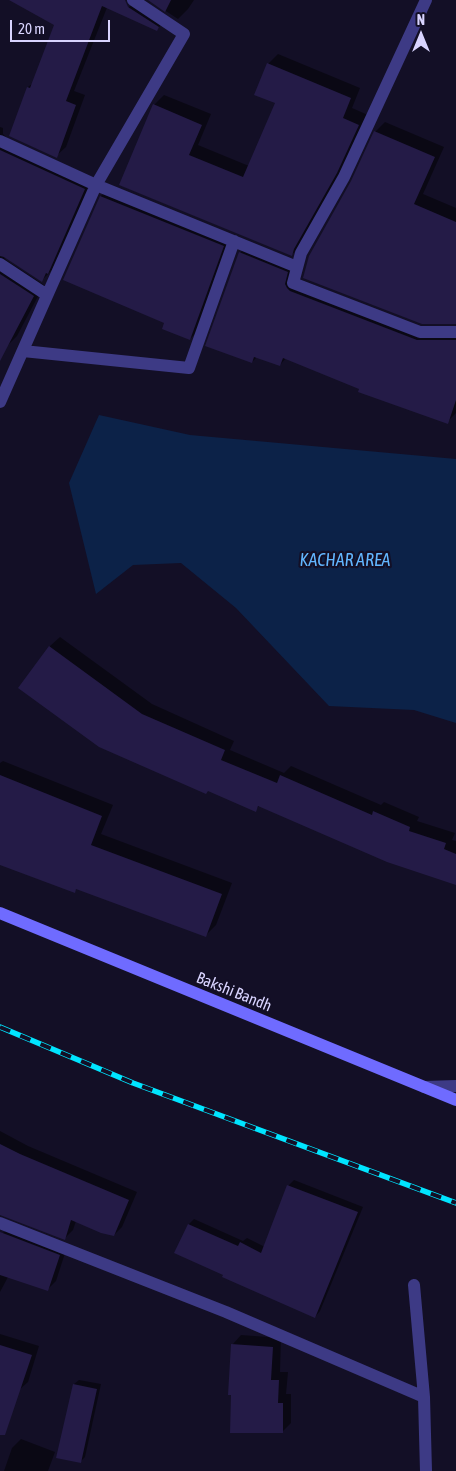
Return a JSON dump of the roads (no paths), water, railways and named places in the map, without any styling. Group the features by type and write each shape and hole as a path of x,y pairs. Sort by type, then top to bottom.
{"main road":[{"name":"Bakshi Bandh","path":"0,914 456,1100"}],"street":[{"path":"0,402 96,185 184,34 133,0"},
{"path":"426,0 344,178 301,253 292,283 420,332 456,332"},
{"path":"0,141 96,185 297,267"},
{"path":"23,351 189,368 234,242"},
{"path":"0,264 47,296"},
{"path":"424,1087 456,1086"},
{"path":"0,1223 226,1312 424,1397"},
{"path":"414,1285 424,1397 426,1471"}],"water":[{"name":"KACHAR AREA","path":"99,415 190,435 456,459 456,723 414,710 329,706 236,608 181,563 133,565 96,594 69,483"}],"railway":[{"path":"0,1027 133,1083 456,1203"}]}
